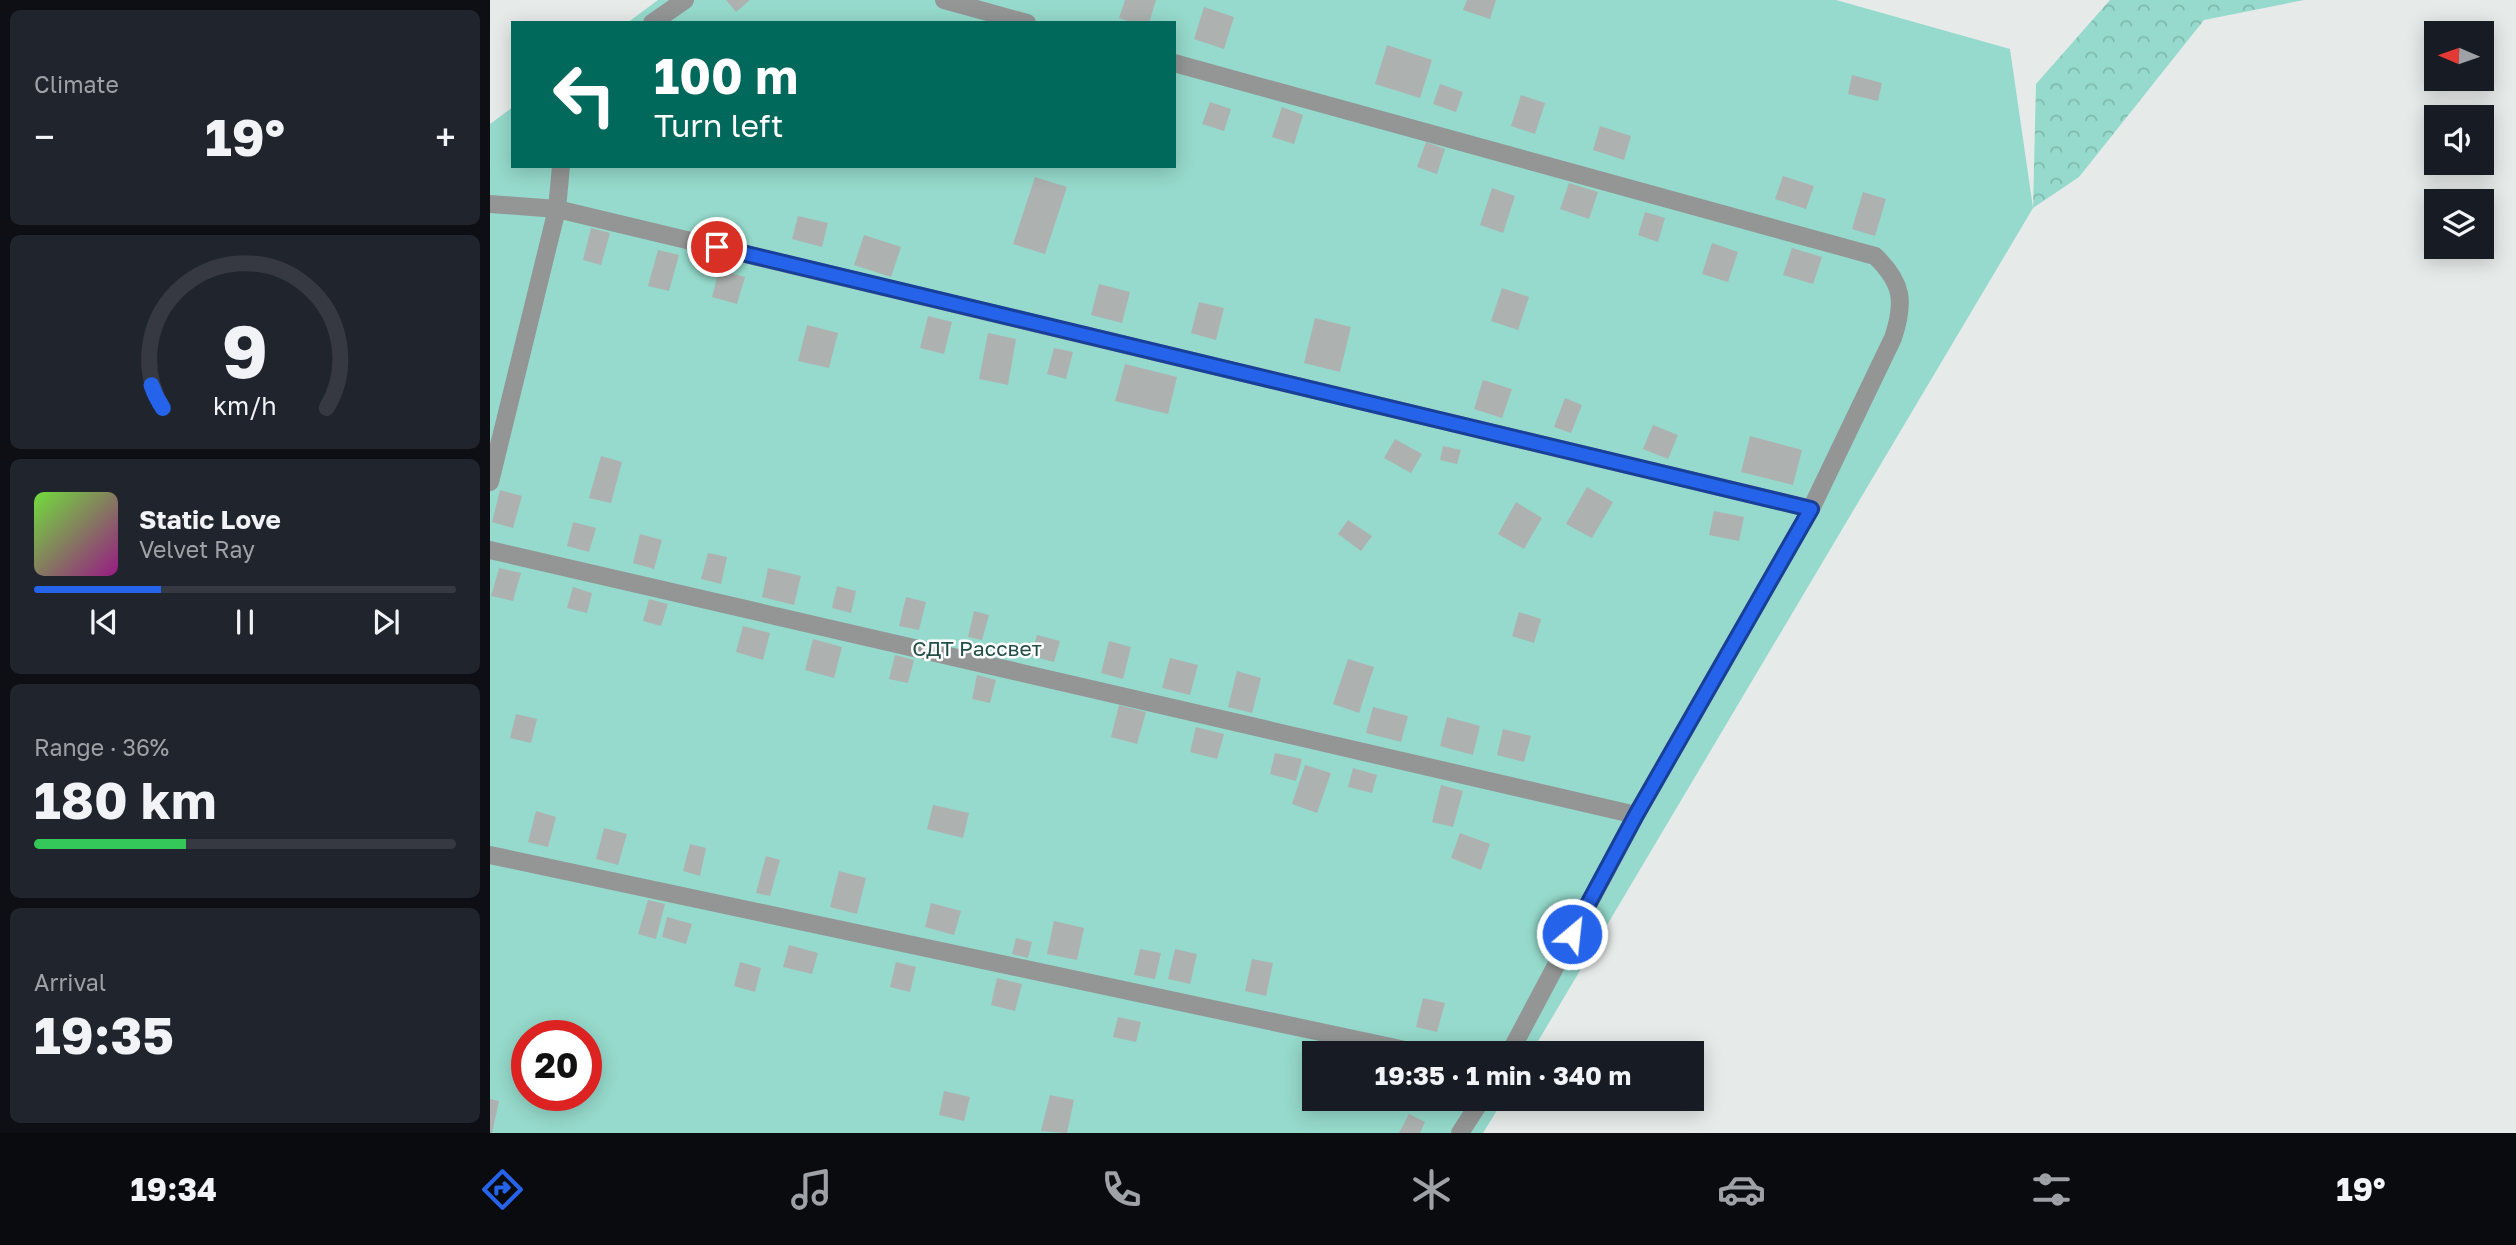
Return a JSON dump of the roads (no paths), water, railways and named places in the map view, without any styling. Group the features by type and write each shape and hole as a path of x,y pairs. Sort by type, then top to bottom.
{"lane":[{"path":"655,21 685,0"},
{"path":"944,0 1020,21"},
{"path":"1176,64 1875,256 1889,270 1898,289 1900,316 1892,338 1811,509 1636,815 1516,1041"},
{"path":"490,482 557,209 561,168"},
{"path":"490,204 557,209 1811,509"},
{"path":"490,550 1636,815"},
{"path":"490,855 1363,1041"},
{"path":"1460,1133 1474,1111"}],"park label":[{"name":"СДТ Рассвет","path":"977,649"}]}
